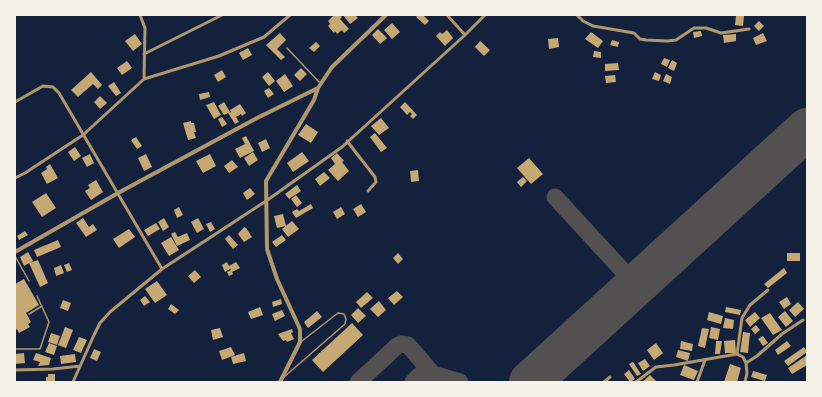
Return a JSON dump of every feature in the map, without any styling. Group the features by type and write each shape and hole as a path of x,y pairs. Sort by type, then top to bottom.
{"street":[{"path":"140,15 145,28 144,79"},
{"path":"144,54 222,15"},
{"path":"15,178 83,135 144,79 219,56 264,37 290,15"},
{"path":"281,381 300,342 300,329 278,279 267,249 266,181 314,100 320,86 332,66 386,15"},
{"path":"447,15 465,35"},
{"path":"73,382 94,335 100,324 110,312 162,269 266,202 347,141 465,35 485,15"},
{"path":"577,15 583,21 593,26 634,32 640,39 646,40 676,40 694,28 706,28 721,33 749,29"},
{"path":"15,102 43,86 53,87 59,93 162,269"},
{"path":"15,252 118,193 257,118 320,86"},
{"path":"347,141 375,177 376,182 368,191"},
{"path":"737,354 742,318 750,305 768,290"},
{"path":"746,362 757,356 782,334 803,320"},
{"path":"636,382 656,367 737,354 743,357 746,362 747,373 745,382"},
{"path":"697,382 705,360"},
{"path":"15,370 53,369 80,366"},
{"path":"604,382 610,377"}],"lane":[{"path":"287,48 320,86"},
{"path":"15,256 28,281"},
{"path":"15,349 40,349 49,322 37,296"},
{"path":"29,314 42,306"},
{"path":"281,381 345,324 346,319 344,314 338,313 300,342"}],"building":[{"path":"334,15 340,15 342,17 340,19 349,29 344,33 342,30 337,34 335,31 334,33 328,26 330,24 328,21"},
{"path":"343,15 355,15 358,18 350,24"},
{"path":"418,15 423,15 429,21 425,25 416,17"},
{"path":"736,15 744,16 743,26 735,25"},
{"path":"759,21 764,26 759,31 754,26"},
{"path":"392,23 400,32 392,39 384,30"},
{"path":"378,29 387,38 380,44 372,35"},
{"path":"447,30 453,38 445,46 436,36 440,32 442,34"},
{"path":"701,31 702,36 694,38 693,32"},
{"path":"591,32 603,41 598,48 585,39"},
{"path":"280,33 286,40 277,49 285,57 281,60 266,45"},
{"path":"763,33 767,41 756,45 753,38"},
{"path":"135,34 142,44 133,51 125,41"},
{"path":"736,34 736,41 724,43 723,35"},
{"path":"558,38 559,47 549,49 548,39"},
{"path":"612,40 619,42 618,47 610,45"},
{"path":"480,41 490,50 484,56 475,47"},
{"path":"316,42 320,46 314,52 309,48"},
{"path":"248,48 252,55 243,60 239,53"},
{"path":"594,51 601,52 601,58 593,57"},
{"path":"664,58 670,60 667,67 661,64"},
{"path":"672,60 677,63 674,71 668,68"},
{"path":"127,61 132,68 122,75 117,68"},
{"path":"618,63 619,70 605,71 605,64"},
{"path":"301,68 307,74 300,81 294,75"},
{"path":"222,70 226,77 218,82 214,75"},
{"path":"91,72 102,85 98,89 93,84 78,97 71,90"},
{"path":"268,72 275,81 269,86 262,77"},
{"path":"655,72 661,75 659,81 652,79"},
{"path":"285,74 293,86 284,92 276,81"},
{"path":"666,74 672,77 670,84 663,81"},
{"path":"615,75 616,82 606,83 605,76"},
{"path":"114,82 121,93 116,96 108,86"},
{"path":"269,88 274,94 268,98 264,91"},
{"path":"209,92 210,97 200,100 199,94"},
{"path":"100,96 107,103 100,109 94,102"},
{"path":"214,102 221,115 214,119 206,105"},
{"path":"224,102 230,112 224,115 218,106"},
{"path":"405,102 417,115 413,119 410,116 412,114 410,112 407,115 400,107"},
{"path":"240,104 246,113 242,116 241,114 236,117 239,122 235,124 228,113"},
{"path":"222,117 227,124 222,127 218,119"},
{"path":"381,118 389,128 379,135 371,126"},
{"path":"191,121 191,123 194,123 196,138 188,140 183,123"},
{"path":"306,124 318,132 311,143 298,135"},
{"path":"375,133 387,148 381,152 370,137"},
{"path":"246,136 254,151 240,158 235,149 245,144 242,138"},
{"path":"136,137 142,146 137,149 131,140"},
{"path":"266,139 270,148 262,152 258,143"},
{"path":"75,147 81,156 74,161 68,152"},
{"path":"253,152 258,160 249,166 244,158"},
{"path":"302,152 309,161 293,172 287,163"},
{"path":"337,153 344,161 342,162 349,171 338,181 328,170 335,164 331,158"},
{"path":"90,154 94,163 87,167 82,158"},
{"path":"146,154 152,167 144,171 138,158"},
{"path":"210,154 216,166 203,173 196,161"},
{"path":"529,158 543,174 531,184 517,168"},
{"path":"232,160 238,167 229,173 224,166"},
{"path":"50,164 58,178 47,184 41,173 47,169 46,167"},
{"path":"418,170 419,181 411,182 410,171"},
{"path":"324,172 330,178 320,186 315,179"},
{"path":"523,177 527,181 521,187 517,182"},
{"path":"96,180 103,192 91,200 85,191 90,188 88,185"},
{"path":"297,185 301,191 289,199 285,194"},
{"path":"250,188 255,194 247,200 243,193"},
{"path":"46,193 56,208 42,217 32,202"},
{"path":"296,195 302,203 297,207 291,199"},
{"path":"311,204 313,208 296,218 292,212 297,209 299,211"},
{"path":"361,204 366,212 358,217 353,209"},
{"path":"179,207 183,215 177,218 174,210"},
{"path":"341,207 345,214 337,219 333,212"},
{"path":"283,214 286,226 277,228 274,216"},
{"path":"83,218 89,227 93,224 97,230 86,237 76,223"},
{"path":"164,218 169,227 163,231 158,222"},
{"path":"198,218 204,229 197,233 191,222"},
{"path":"292,221 299,229 288,237 282,229"},
{"path":"211,222 215,229 210,232 206,224"},
{"path":"156,223 160,229 148,236 144,230"},
{"path":"244,227 252,237 244,242 238,234"},
{"path":"129,229 135,237 119,248 113,239"},
{"path":"25,231 28,235 19,240 17,236"},
{"path":"175,232 178,237 187,233 190,240 177,246 171,234"},
{"path":"229,235 238,245 233,249 225,239"},
{"path":"282,235 286,240 276,247 272,242"},
{"path":"171,237 179,250 169,256 161,243"},
{"path":"58,240 61,247 37,257 34,250"},
{"path":"28,252 33,261 24,266 20,257"},
{"path":"398,253 403,259 398,264 393,258"},
{"path":"787,253 800,253 800,261 787,261"},
{"path":"38,260 48,283 40,287 29,263"},
{"path":"227,262 229,266 236,262 240,268 232,272 233,274 229,276 227,272 231,270 230,269 225,272 222,265"},
{"path":"69,263 72,270 67,272 64,265"},
{"path":"61,265 64,273 56,276 54,268"},
{"path":"784,268 787,273 768,288 764,284"},
{"path":"195,270 201,277 194,283 188,276"},
{"path":"24,279 39,305 26,313 31,322 28,324 30,327 19,333 17,329 15,331 15,284"},
{"path":"157,281 167,295 155,303 145,289"},
{"path":"397,291 403,297 394,305 388,298"},
{"path":"367,292 373,298 361,308 356,302"},
{"path":"145,296 150,302 144,306 140,300"},
{"path":"787,297 791,304 784,309 779,302"},
{"path":"281,299 282,304 273,307 272,302"},
{"path":"63,300 71,303 68,311 60,308"},
{"path":"379,301 386,310 378,317 370,309"},
{"path":"798,302 804,309 795,317 789,310"},
{"path":"171,304 179,310 175,314 168,309"},
{"path":"260,307 263,315 251,319 248,312"},
{"path":"726,307 741,310 740,315 725,312"},
{"path":"358,308 366,316 358,323 351,315"},
{"path":"282,310 285,316 275,321 272,314"},
{"path":"317,311 322,317 308,328 304,322"},
{"path":"785,311 793,321 786,327 778,317"},
{"path":"709,312 723,316 721,324 707,320"},
{"path":"755,312 760,318 750,327 745,320"},
{"path":"770,313 782,330 773,335 761,318"},
{"path":"725,318 734,320 733,329 723,328"},
{"path":"352,323 363,335 323,372 312,360"},
{"path":"756,325 760,330 755,334 751,329"},
{"path":"65,327 73,330 66,348 58,345"},
{"path":"711,327 720,329 718,340 709,338"},
{"path":"220,328 223,337 213,340 211,330"},
{"path":"702,328 709,329 705,348 698,346"},
{"path":"292,329 293,332 291,333 294,339 287,342 286,340 283,341 278,334"},
{"path":"743,332 750,333 748,353 740,352"},
{"path":"51,333 60,336 57,345 48,342"},
{"path":"763,336 768,343 763,346 758,339"},
{"path":"79,337 87,340 81,353 73,350"},
{"path":"735,340 736,353 725,353 724,341"},
{"path":"681,341 693,344 692,351 680,349"},
{"path":"716,341 722,341 720,354 715,354"},
{"path":"787,341 791,346 778,355 775,350"},
{"path":"49,343 57,346 54,355 45,352"},
{"path":"656,343 663,353 654,360 647,350"},
{"path":"231,347 235,355 222,360 219,351"},
{"path":"804,347 807,352 788,366 784,361"},
{"path":"94,349 101,352 97,361 90,358"},
{"path":"678,350 690,353 688,361 676,357"},
{"path":"24,353 25,363 15,364 15,354"},
{"path":"36,353 51,358 49,365 38,366 40,362 33,360"},
{"path":"244,353 246,361 233,364 231,357"},
{"path":"75,354 76,362 61,364 60,356"},
{"path":"807,355 807,365 792,374 788,368"},
{"path":"645,359 650,366 643,371 638,363"},
{"path":"633,362 641,374 637,376 629,364"},
{"path":"730,364 741,368 737,382 724,382"},
{"path":"684,365 698,371 694,380 680,375"},
{"path":"629,370 635,379 630,382 624,374"},
{"path":"753,371 767,375 765,381 751,377"},
{"path":"48,374 55,374 55,382 46,382 46,377 48,377"},
{"path":"650,375 657,382 642,382"}],"taxiway":[{"path":"555,197 636,285"},
{"path":"358,382 401,344 408,345 433,374"},
{"path":"413,382 420,375 429,373 460,382"}],"runway":[{"path":"530,382 807,129"}]}
